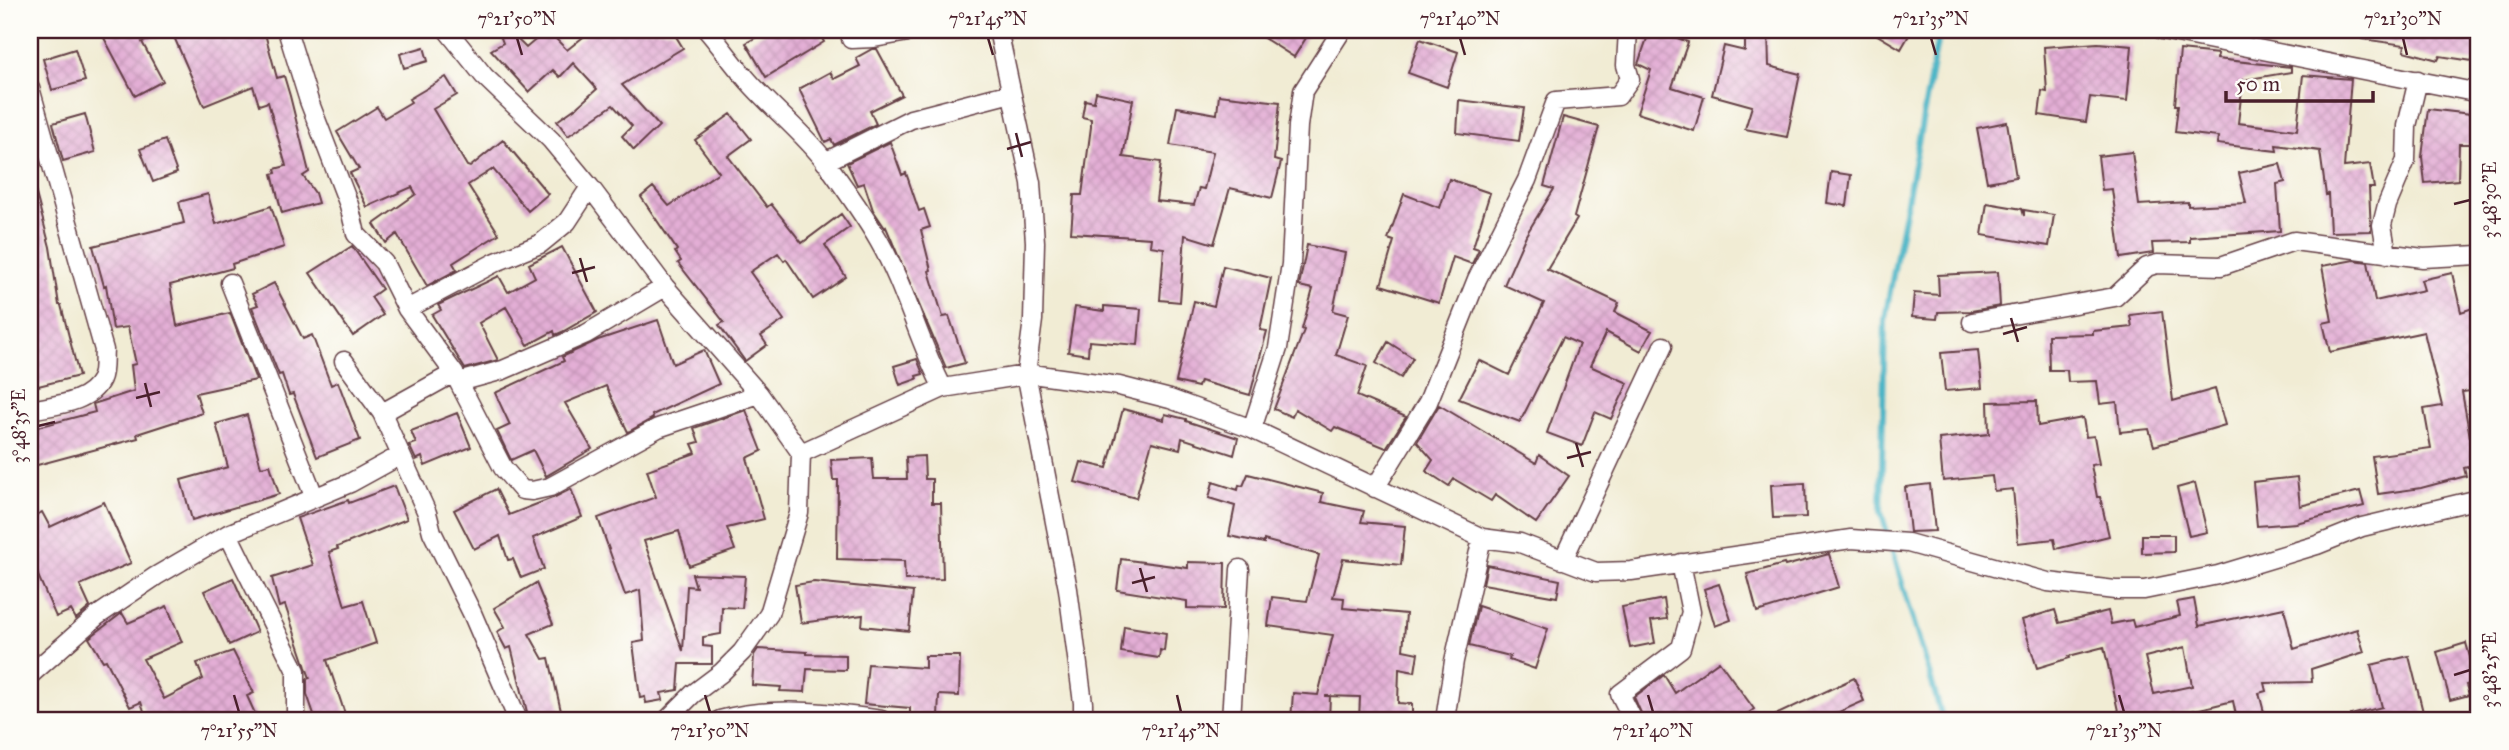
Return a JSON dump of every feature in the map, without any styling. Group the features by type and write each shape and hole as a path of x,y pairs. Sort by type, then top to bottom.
{"street":[{"path":"287,30 309,102 349,205 356,234 384,262 407,309 457,377 503,468 522,490 550,487 657,428 759,394"},
{"path":"447,30 484,76 551,140 665,287 759,394 800,453 799,513 769,614 742,652 667,720"},
{"path":"707,30 730,55 744,76 825,162 853,199 880,243 907,299 926,356 943,388"},
{"path":"851,39 920,30"},
{"path":"998,30 1031,183 1035,242 1033,320 1026,373 1068,589 1083,720"},
{"path":"1252,429 1278,348 1292,264 1298,126 1303,91 1342,30"},
{"path":"1376,488 1428,402 1477,279 1527,180 1556,101 1618,96 1630,79 1626,65 1628,30"},
{"path":"2162,30 2226,37 2479,93"},
{"path":"2387,254 2382,226 2386,205 2406,160 2406,136 2418,80"},
{"path":"30,88 104,350 102,378 87,395 77,400 30,410"},
{"path":"825,162 911,119 1012,93"},
{"path":"407,309 496,262 540,244 567,222 590,187"},
{"path":"1972,322 2115,297 2147,267 2157,264 2221,266 2294,242 2423,258 2479,255"},
{"path":"230,283 314,496"},
{"path":"382,413 457,377 503,370 586,334 665,287"},
{"path":"1563,560 1663,346"},
{"path":"344,361 382,413 427,513 432,532 472,613 518,720"},
{"path":"800,453 943,388 1026,373 1119,386 1170,399 1252,429 1482,538 1520,543 1596,572 1619,572 1851,539 1908,543 2049,582 2115,590 2144,590 2218,575 2317,545 2362,527 2479,499"},
{"path":"30,675 97,616 156,576 228,534 314,496 351,483 401,455"},
{"path":"228,534 296,671 296,720"},
{"path":"1445,720 1454,661 1482,538"},
{"path":"1633,720 1620,694 1681,648 1691,612 1681,563"},
{"path":"1231,720 1240,569"},
{"path":"719,720 748,713 768,712 848,715 881,720"}],"building":[{"path":"121,30 170,30 170,34 142,42 163,81 135,96 103,36"},
{"path":"171,30 264,30 277,78 284,76 290,96 309,172 303,176 315,193 318,203 282,213 272,174 276,173 275,169 286,166 268,102 259,105 253,86 204,106"},
{"path":"498,30 508,30 526,48 547,30 567,50 592,30 672,30 683,48 622,85 659,126 634,150 622,136 632,126 613,105 568,136 557,121 597,89 573,63 560,77 553,70 529,92 491,50 503,43"},
{"path":"769,30 817,30 824,42 766,77 746,43"},
{"path":"1251,30 1311,30 1294,57"},
{"path":"1650,30 1688,42 1672,87 1704,97 1694,131 1637,113 1651,70 1638,64"},
{"path":"1745,30 1768,30 1769,66 1800,74 1787,137 1745,129 1752,106 1712,95 1724,46 1745,51"},
{"path":"1869,30 1912,30 1901,49"},
{"path":"2363,30 2479,30 2479,62 2440,56 2438,60 2404,51 2405,45 2362,39"},
{"path":"1420,39 1458,52 1447,87 1408,73"},
{"path":"2098,43 2132,46 2127,101 2090,97 2086,122 2039,115 2042,91 2047,92 2044,47"},
{"path":"424,47 428,61 404,68 400,54"},
{"path":"75,49 85,81 52,90 43,59"},
{"path":"877,49 902,95 870,111 876,124 834,145 831,139 825,142 799,89 830,72 834,79 860,66 856,58"},
{"path":"2180,50 2218,54 2217,59 2291,67 2291,72 2243,80 2238,123 2297,130 2303,75 2351,79 2344,167 2370,164 2374,188 2369,188 2371,231 2330,232 2328,194 2326,195 2320,151 2276,145 2277,151 2217,144 2218,137 2175,132"},
{"path":"446,77 457,95 433,109 467,166 470,167 503,140 548,194 528,211 493,169 468,185 499,234 453,263 457,270 427,286 397,234 386,243 374,224 416,194 412,187 367,207 350,173 359,169 337,132 377,107 384,118"},
{"path":"1096,92 1133,100 1123,157 1161,162 1156,201 1194,205 1199,188 1204,189 1213,152 1170,145 1177,107 1217,114 1219,95 1280,102 1274,160 1281,162 1272,198 1230,188 1214,244 1185,235 1180,302 1160,300 1164,248 1150,246 1151,238 1071,233 1074,195 1082,195 1091,127 1091,119 1082,117 1085,100 1094,102"},
{"path":"1459,100 1524,108 1519,141 1457,133"},
{"path":"2428,109 2479,115 2479,144 2459,144 2458,180 2425,183 2422,157"},
{"path":"85,114 95,152 63,161 53,123"},
{"path":"731,114 751,139 728,156 767,207 771,204 802,243 841,214 850,227 825,245 846,277 813,299 786,259 784,261 778,253 750,272 784,320 761,336 767,345 745,361 719,325 724,322 678,263 681,261 675,252 677,250 641,197 653,187 669,206 719,172 695,140"},
{"path":"1563,117 1599,127 1574,217 1577,219 1547,269 1619,303 1615,312 1652,331 1641,351 1606,332 1590,366 1628,383 1611,419 1595,412 1582,446 1547,433 1579,344 1563,337 1520,422 1459,399 1479,360 1509,375 1544,303 1504,285 1526,235 1554,189 1544,186"},
{"path":"2007,122 2016,177 1987,182 1977,128"},
{"path":"165,140 177,173 153,182 140,149"},
{"path":"890,142 902,175 906,173 919,211 924,209 930,227 921,230 931,270 929,271 943,317 949,316 965,363 946,368 886,227 873,210 864,183 857,185 847,163"},
{"path":"2132,152 2139,205 2246,203 2239,173 2280,164 2285,182 2277,184 2280,231 2190,237 2190,242 2152,243 2153,253 2121,258 2112,189 2102,190 2098,156"},
{"path":"1831,172 1851,175 1847,206 1827,203"},
{"path":"1449,179 1490,193 1473,247 1479,249 1472,264 1453,257 1439,303 1381,285 1394,241 1388,239 1404,194 1440,208"},
{"path":"35,190 50,247 59,305 79,376 30,388 30,191"},
{"path":"208,194 216,224 271,206 284,247 232,264 233,268 170,285 177,326 230,313 256,380 196,393 202,413 137,434 138,438 30,467 30,429 95,412 93,404 134,391 131,365 136,364 128,327 113,329 106,285 104,286 93,246 184,223 179,202"},
{"path":"1987,203 2022,209 2024,216 2024,210 2054,215 2049,246 1982,235"},
{"path":"1307,245 1345,253 1333,311 1348,315 1336,355 1367,366 1357,396 1406,417 1386,448 1335,427 1332,431 1295,409 1292,417 1274,409 1304,330 1302,329 1313,289 1299,286"},
{"path":"352,246 382,289 371,297 383,315 353,336 310,273"},
{"path":"562,247 597,312 562,332 555,335 554,331 528,345 506,307 479,323 498,360 465,369 432,315 441,310 438,305 499,276 508,292 535,277 529,264"},
{"path":"2354,260 2368,262 2375,301 2424,290 2421,280 2452,273 2461,312 2479,306 2479,390 2462,392 2470,437 2475,436 2479,464 2464,468 2466,476 2421,488 2378,494 2372,456 2431,448 2424,409 2442,406 2424,332 2330,352 2323,323 2332,321 2322,266"},
{"path":"1223,266 1271,278 1260,330 1267,331 1250,395 1200,381 1198,387 1176,382 1194,301 1214,306"},
{"path":"1998,272 2000,306 1971,311 1938,312 1937,319 1912,317 1914,293 1939,295 1938,275"},
{"path":"274,283 303,339 312,335 331,385 338,382 360,440 317,457 293,394 289,395 282,374 279,375 252,307 258,305 252,294"},
{"path":"1104,306 1141,309 1138,345 1089,341 1088,355 1068,352 1075,307 1104,311"},
{"path":"2162,311 2173,401 2215,389 2225,425 2154,446 2149,429 2120,432 2117,402 2100,404 2097,381 2068,382 2067,370 2049,370 2048,335 2093,334 2093,331 2132,327 2130,315"},
{"path":"658,320 673,364 704,350 719,384 652,415 653,418 628,432 606,386 565,403 592,449 546,476 533,450 511,460 497,431 510,425 495,393 564,361 562,357 598,340"},
{"path":"1388,342 1413,358 1401,378 1376,363"},
{"path":"1978,350 1982,388 1945,391 1941,353"},
{"path":"917,359 923,374 900,385 894,366"},
{"path":"2037,401 2038,426 2083,418 2086,437 2094,436 2099,464 2091,465 2109,536 2056,549 2054,539 2018,543 2013,489 1994,491 1992,476 1943,481 1939,439 1989,434 1988,402"},
{"path":"1439,405 1536,463 1539,455 1569,476 1536,523 1495,495 1491,501 1454,479 1449,486 1426,471 1433,460 1417,442"},
{"path":"1123,409 1164,420 1165,414 1186,419 1238,438 1234,455 1182,438 1180,449 1152,442 1136,498 1075,482 1081,462 1107,468"},
{"path":"746,410 762,451 747,458 764,519 727,528 735,550 689,566 679,531 644,541 683,651 687,586 696,587 692,574 745,576 742,608 722,607 721,634 703,637 703,646 712,647 712,664 680,664 678,690 661,693 663,700 646,703 645,697 640,698 633,643 644,641 640,590 625,595 598,518 656,497 647,470 696,453 692,444 699,442 694,428"},
{"path":"457,413 471,447 425,466 422,457 416,460 409,445 416,443 411,431"},
{"path":"247,415 261,467 270,465 279,494 192,520 181,480 228,467 216,424"},
{"path":"924,456 925,479 932,479 932,503 941,503 943,579 905,580 904,561 837,559 838,480 833,480 831,460 872,458 874,479 907,479 906,457"},
{"path":"1248,474 1323,493 1321,502 1364,511 1361,522 1405,526 1401,565 1343,559 1333,597 1344,598 1343,608 1406,614 1403,650 1418,653 1415,672 1399,669 1398,703 1412,704 1412,720 1359,720 1360,697 1330,696 1329,720 1291,720 1293,693 1318,695 1333,635 1268,626 1272,597 1307,601 1319,555 1264,540 1264,543 1229,536 1235,506 1209,498 1213,482 1238,490 1239,485 1243,486"},
{"path":"2297,477 2300,506 2360,491 2364,506 2296,523 2257,526 2253,482"},
{"path":"1805,483 1806,517 1773,518 1771,485"},
{"path":"2195,483 2207,532 2189,536 2177,488"},
{"path":"1930,484 1935,531 1910,532 1905,487"},
{"path":"394,486 407,519 329,552 345,606 363,601 376,643 327,660 347,720 316,720 307,694 307,679 310,678 285,605 279,607 272,578 313,565 297,518"},
{"path":"496,489 509,515 571,489 582,517 533,538 544,569 521,578 513,559 508,560 500,536 474,549 454,510"},
{"path":"104,502 131,563 80,585 90,607 76,619 71,610 56,617 30,557 30,518 42,512 50,527"},
{"path":"2142,535 2174,535 2174,552 2142,553"},
{"path":"1829,554 1839,587 1757,612 1747,574"},
{"path":"1121,559 1188,568 1188,562 1225,563 1224,609 1187,608 1187,601 1117,590"},
{"path":"1487,565 1560,580 1557,597 1483,584"},
{"path":"233,578 257,632 229,645 204,591"},
{"path":"814,582 913,592 909,631 862,626 863,615 801,623 795,585"},
{"path":"536,583 553,624 529,634 543,659 549,658 563,720 529,720 511,647 506,649 497,632 505,627 494,608"},
{"path":"1719,584 1731,620 1715,626 1704,589"},
{"path":"1664,599 1667,619 1651,621 1655,643 1630,648 1622,607"},
{"path":"2194,599 2199,626 2284,608 2294,649 2357,629 2364,652 2311,669 2312,682 2264,683 2266,691 2259,693 2265,716 2237,720 2233,701 2171,716 2120,720 2104,647 2037,668 2022,620 2055,610 2059,623 2108,611 2111,624 2132,620 2134,627 2180,616 2177,602","holes":["2185,647 2192,686 2154,694 2145,657"]},
{"path":"167,606 182,642 143,659 164,699 203,679 197,663 233,651 254,693 247,696 258,720 147,720 141,702 130,707 106,660 103,661 89,638 122,613 128,623"},
{"path":"1478,606 1548,629 1535,669 1509,660 1510,656 1469,646"},
{"path":"1124,626 1166,633 1164,651 1160,650 1159,658 1121,652"},
{"path":"2466,643 2477,682 2466,685 2469,695 2450,700 2437,652"},
{"path":"758,649 846,655 846,670 807,669 805,692 780,691 781,687 752,685 754,655"},
{"path":"925,656 960,656 959,696 939,695 938,716 910,714 910,708 864,704 868,664 925,668"},
{"path":"2409,656 2425,720 2352,720 2351,715 2382,707 2371,665"},
{"path":"1719,661 1754,709 1739,720 1644,720 1634,697 1664,675 1675,693"},
{"path":"1854,678 1864,701 1821,720 1765,720"}],"waterway":[{"path":"1943,720 1881,512 1885,318 1938,37 1944,30"}]}
